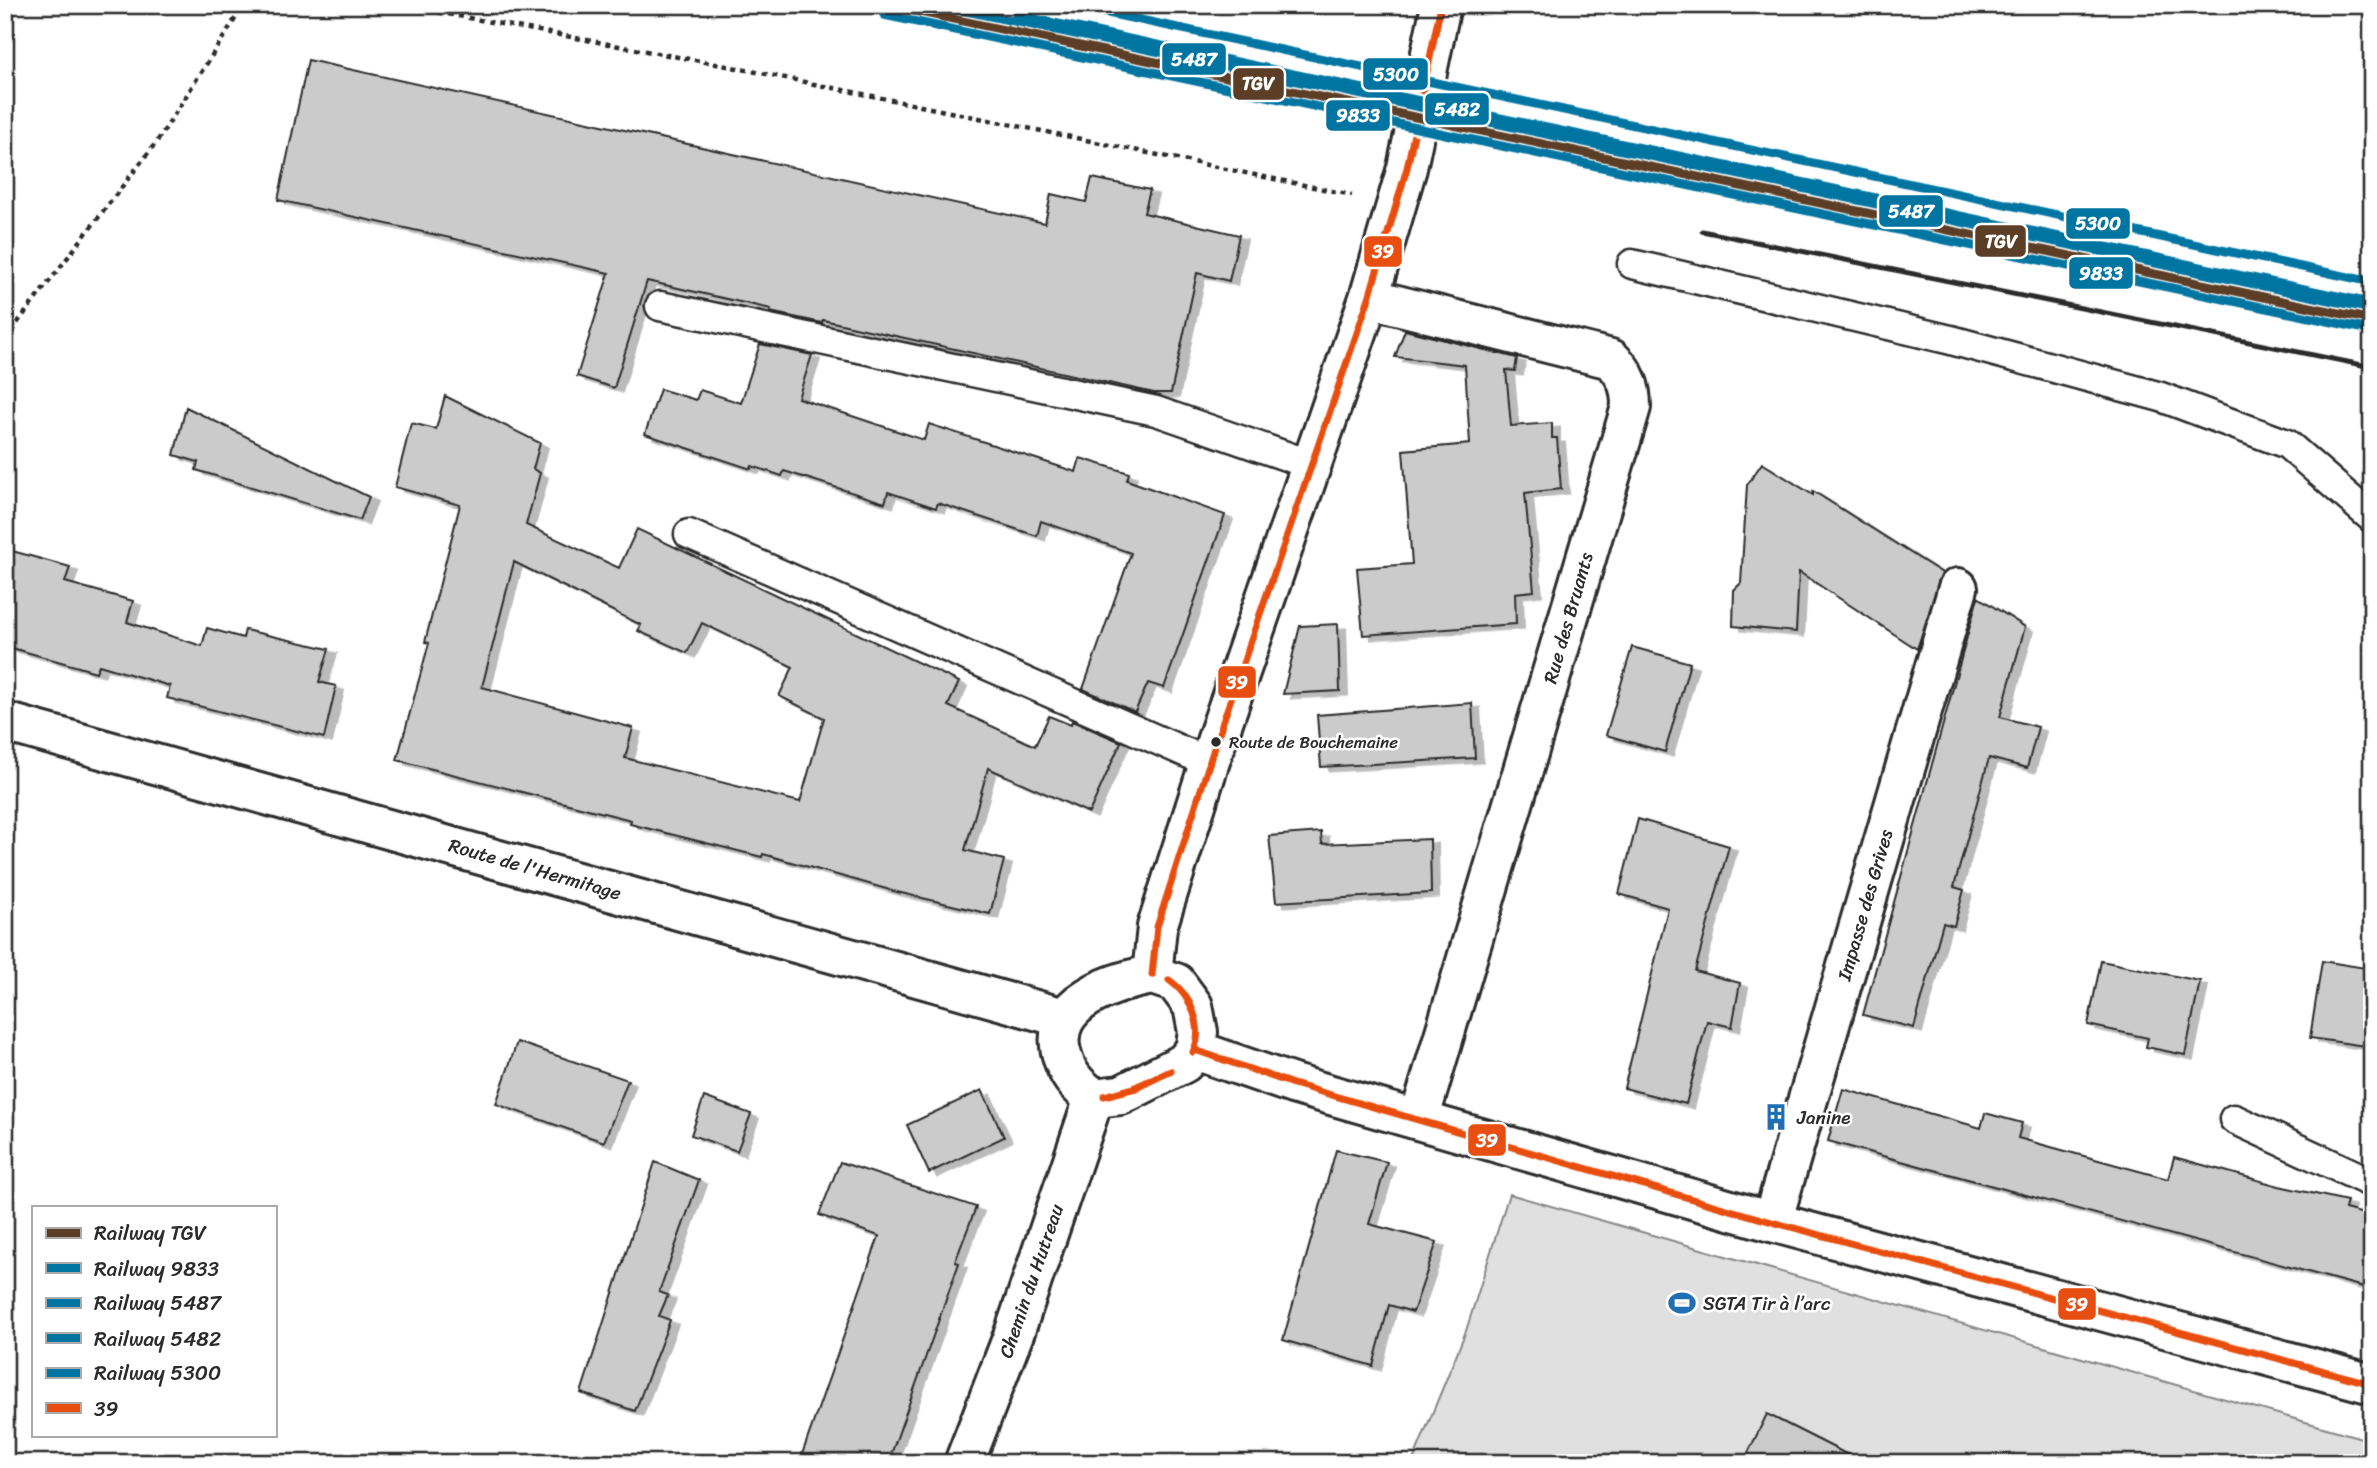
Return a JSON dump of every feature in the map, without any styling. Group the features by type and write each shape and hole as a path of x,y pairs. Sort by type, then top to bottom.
{"street":[{"path":"1152,975 1157,927 1210,763 1369,298 1407,168 1441,5"},
{"name":"Rue des Bruants","path":"1369,298 1611,359 1626,377 1631,392 1627,420 1419,1120"},
{"name":"Impasse des Grives","path":"1772,1222 1958,588"},
{"name":"Route de l'Hermitage","path":"5,722 1064,1018"},
{"path":"1152,975 1176,983 1193,1006 1198,1032 1195,1050 1184,1063 1121,1095 1094,1098 1074,1084 1065,1067 1059,1041 1064,1018 1077,1003 1128,979 1152,975"},
{"path":"1195,1050 1293,1084 1772,1222 2372,1384"},
{"name":"Chemin du Hutreau","path":"964,1463 1015,1331 1094,1098"}],"lane":[{"path":"1632,264 1951,340 2161,397 2287,444 2372,518"},
{"path":"660,306 1156,411 1312,465"},
{"path":"689,534 1210,763"},
{"path":"2234,1119 2372,1184"}],"path":[{"path":"5,339 158,141 244,5"},
{"path":"399,5 732,67 1397,204"}],"shaded area":[{"name":"SGTA Tir à l’arc","path":"1509,1194 2372,1441 2372,1463 1412,1463 1466,1331"}],"building":[{"path":"308,60 1045,223 1051,194 1086,202 1092,178 1150,190 1144,213 1239,235 1229,281 1197,273 1171,393 1154,393 823,320 822,323 770,312 771,309 647,281 614,388 577,376 609,273 278,200"},
{"path":"1405,330 1517,358 1515,371 1506,370 1511,426 1552,423 1552,438 1557,438 1561,489 1525,493 1534,591 1515,593 1516,624 1363,635 1357,568 1412,564 1403,450 1470,444 1465,365 1395,357"},
{"path":"760,344 812,355 798,398 924,440 929,424 1076,472 1080,458 1129,473 1127,480 1225,515 1164,688 1148,683 1135,712 1083,689 1131,553 1041,521 1037,536 938,503 936,508 888,492 885,503 784,471 782,476 752,466 751,469 645,434 660,389 696,400 700,390 741,403"},
{"path":"445,396 540,443 533,469 540,473 526,525 619,568 637,529 959,682 948,706 1035,746 1049,716 1071,725 1072,721 1121,742 1089,813 988,768 965,850 1004,860 990,914 897,892 763,854 762,857 630,824 631,820 397,760 429,643 425,642 460,505 395,487 411,423 436,429","holes":["514,562 641,625 638,631 687,653 702,623 793,667 779,696 824,718 800,802 625,758 633,728 482,687"]},
{"path":"186,407 369,497 360,520 196,470 198,462 174,455"},
{"path":"1762,463 1813,495 1813,491 1942,573 1917,649 1799,572 1796,632 1733,626 1734,590 1741,583 1747,485"},
{"path":"5,549 70,567 65,582 133,601 127,622 202,646 207,628 243,638 245,630 329,649 319,682 336,686 324,738 167,698 170,686 99,665 96,672 5,646"},
{"path":"1978,597 2025,627 2000,717 2038,727 2027,768 1989,758 1954,887 1964,890 1954,926 1943,923 1914,1028 1863,1015"},
{"path":"1338,624 1340,691 1283,694 1300,626"},
{"path":"1632,647 1690,663 1665,752 1606,735"},
{"path":"1472,703 1475,758 1321,767 1317,715"},
{"path":"1638,819 1729,846 1695,971 1740,983 1732,1027 1707,1021 1686,1104 1624,1088 1668,908 1619,894"},
{"path":"1321,832 1322,844 1430,839 1431,893 1276,902 1269,836"},
{"path":"2101,961 2200,981 2185,1055 2146,1047 2148,1038 2088,1025"},
{"path":"2322,961 2372,969 2372,1047 2310,1038"},
{"path":"517,1042 628,1080 604,1142 496,1104"},
{"path":"1843,1089 1981,1128 1985,1113 2022,1123 2018,1138 2168,1179 2174,1157 2279,1186 2347,1201 2345,1209 2372,1216 2372,1256 2363,1287 1828,1141"},
{"path":"982,1090 1004,1137 929,1173 907,1125"},
{"path":"704,1097 751,1114 737,1151 691,1135"},
{"path":"1336,1150 1387,1162 1369,1224 1437,1242 1413,1312 1389,1305 1373,1366 1283,1340"},
{"path":"655,1162 699,1180 659,1292 668,1295 659,1316 670,1320 635,1411 581,1393"},
{"path":"840,1162 976,1207 955,1262 959,1263 888,1463 799,1463 879,1236 819,1215"},
{"path":"1767,1414 1864,1463 1743,1463"}],"railway":[{"path":"1702,231 2372,367"}],"rail line":[{"name":"TGV","path":"887,5 2372,320"},
{"name":"5487","path":"938,5 2372,309"},
{"name":"5300","path":"1070,5 2372,282"},
{"name":"9833","path":"884,15 2370,330"},
{"name":"5482","path":"1016,15 2370,303"}],"transit line":[{"name":"39","path":"1152,975 1157,927 1217,739 1369,298 1407,168 1441,5"},
{"name":"39","path":"1169,980 1184,994 1194,1013 1197,1033 1193,1052"},
{"name":"39","path":"1195,1050 1293,1084 1772,1222 2372,1384"},
{"name":"39","path":"1104,1096 1133,1088 1171,1071"},
{"name":"39","path":"1104,1096 1136,1088 1171,1071"}],"place":[{"name":"Route de Bouchemaine","path":"1216,742"},
{"name":"Janine","path":"1776,1117"},
{"name":"SGTA Tir à l’arc","path":"1682,1303"}]}
